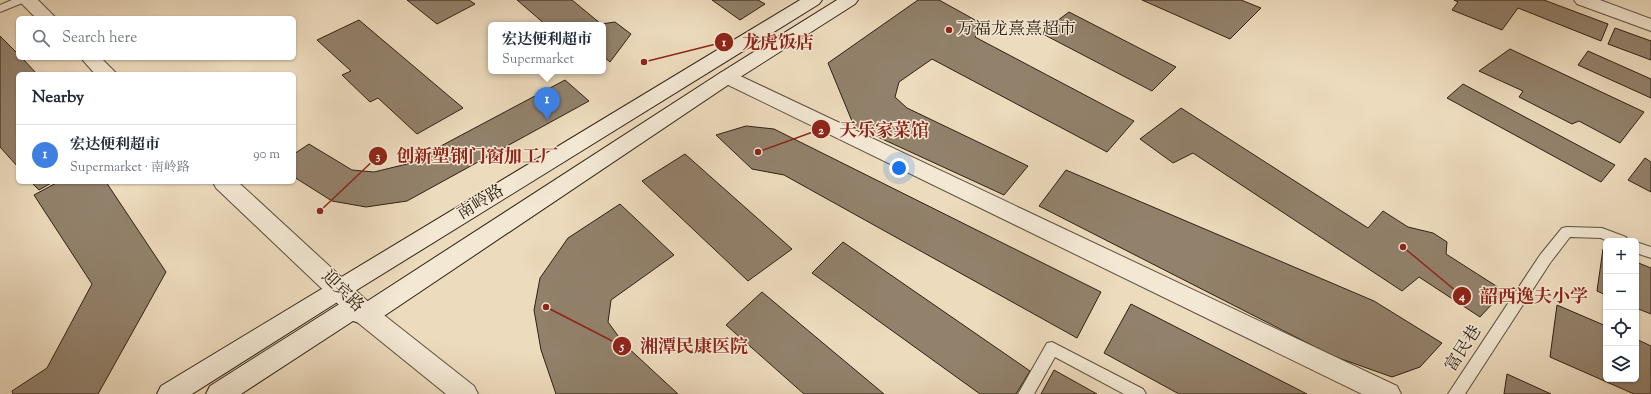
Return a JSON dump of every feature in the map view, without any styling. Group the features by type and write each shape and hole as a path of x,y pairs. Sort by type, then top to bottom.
{"street":[{"path":"27,0 45,16"},
{"name":"南岭路","path":"170,394 339,289 813,0"},
{"name":"南岭路","path":"366,315 727,76 849,0"},
{"path":"1583,0 1651,25"},
{"path":"92,60 105,72"},
{"path":"727,76 1388,394"},
{"name":"迎宾路","path":"226,184 366,315 465,394"},
{"path":"219,394 350,310 366,315"}],"lane":[{"path":"0,9 21,0"},
{"name":"富民巷","path":"1456,394 1545,259 1567,232 1602,233 1614,238"},
{"path":"1639,248 1651,253"},
{"path":"1026,394 1052,348 1138,394"}],"building":[{"path":"407,0 469,0 475,4 437,24"},
{"path":"517,0 572,0 599,22 543,22"},
{"path":"712,0 758,0 765,4 740,20"},
{"path":"918,0 939,0 986,26 975,37 1134,121 1107,152 932,59 899,82 895,97 907,108 1028,166 1004,195 854,126 828,63"},
{"path":"1142,0 1241,0 1261,8 1230,39"},
{"path":"1454,0 1544,0 1608,24 1601,41 1518,8 1502,30 1452,10 1458,2"},
{"path":"1069,12 1176,67 1152,91 1041,33"},
{"path":"359,20 463,108 417,134 378,98 370,102 342,75 351,71 317,40"},
{"path":"615,22 631,34 610,62 606,59 606,23"},
{"path":"1615,28 1651,41 1651,60 1608,44"},
{"path":"0,36 16,52 16,60 24,60 35,72 16,72 16,165 0,147"},
{"path":"1510,49 1644,112 1620,143 1579,121 1572,124 1519,97 1523,91 1479,71"},
{"path":"1588,51 1651,79 1651,98 1578,65"},
{"path":"565,80 589,101 407,201 366,207 332,201 296,178 296,153 309,144 352,170 374,172 407,164"},
{"path":"1463,84 1615,165 1601,182 1447,98"},
{"path":"1181,108 1368,228 1383,211 1408,227 1433,233 1447,242 1446,254 1504,291 1480,317 1419,277 1402,291 1193,153 1173,163 1140,139"},
{"path":"746,126 774,129 1101,292 1077,338 784,175 752,169 716,135"},
{"path":"685,154 792,249 748,281 642,181"},
{"path":"1645,158 1651,162 1651,192 1628,180"},
{"path":"1066,170 1374,301 1442,343 1420,367 1392,377 1333,356 1039,206"},
{"path":"33,184 50,184 39,190"},
{"path":"54,184 107,184 166,272 98,394 13,394 12,391 47,368 92,284 34,195"},
{"path":"620,204 674,255 611,300 608,322 624,344 678,394 556,394 541,350 534,310 540,278 568,238"},
{"path":"843,242 1030,371 1016,394 980,394 812,273"},
{"path":"1603,249 1603,294 1597,291"},
{"path":"1639,263 1651,268 1651,314 1639,309"},
{"path":"762,292 884,394 804,394 726,325"},
{"path":"1131,304 1307,394 1179,394 1104,353"},
{"path":"1557,305 1603,325 1603,380 1550,357"},
{"path":"1639,340 1651,346 1651,394 1634,394 1607,382 1639,382"},
{"path":"1054,370 1097,394 1041,394"},
{"path":"1507,374 1551,394 1504,394"}],"place":[{"name":"万福龙熹熹超市","path":"949,30"},
{"name":"龙虎饭店","path":"644,62"},
{"name":"宏达便利超市","path":"547,120"},
{"name":"天乐家菜馆","path":"758,152"},
{"name":"创新塑钢门窗加工厂","path":"320,211"},
{"name":"韶西逸夫小学","path":"1403,247"},
{"name":"湘潭民康医院","path":"546,307"}]}
